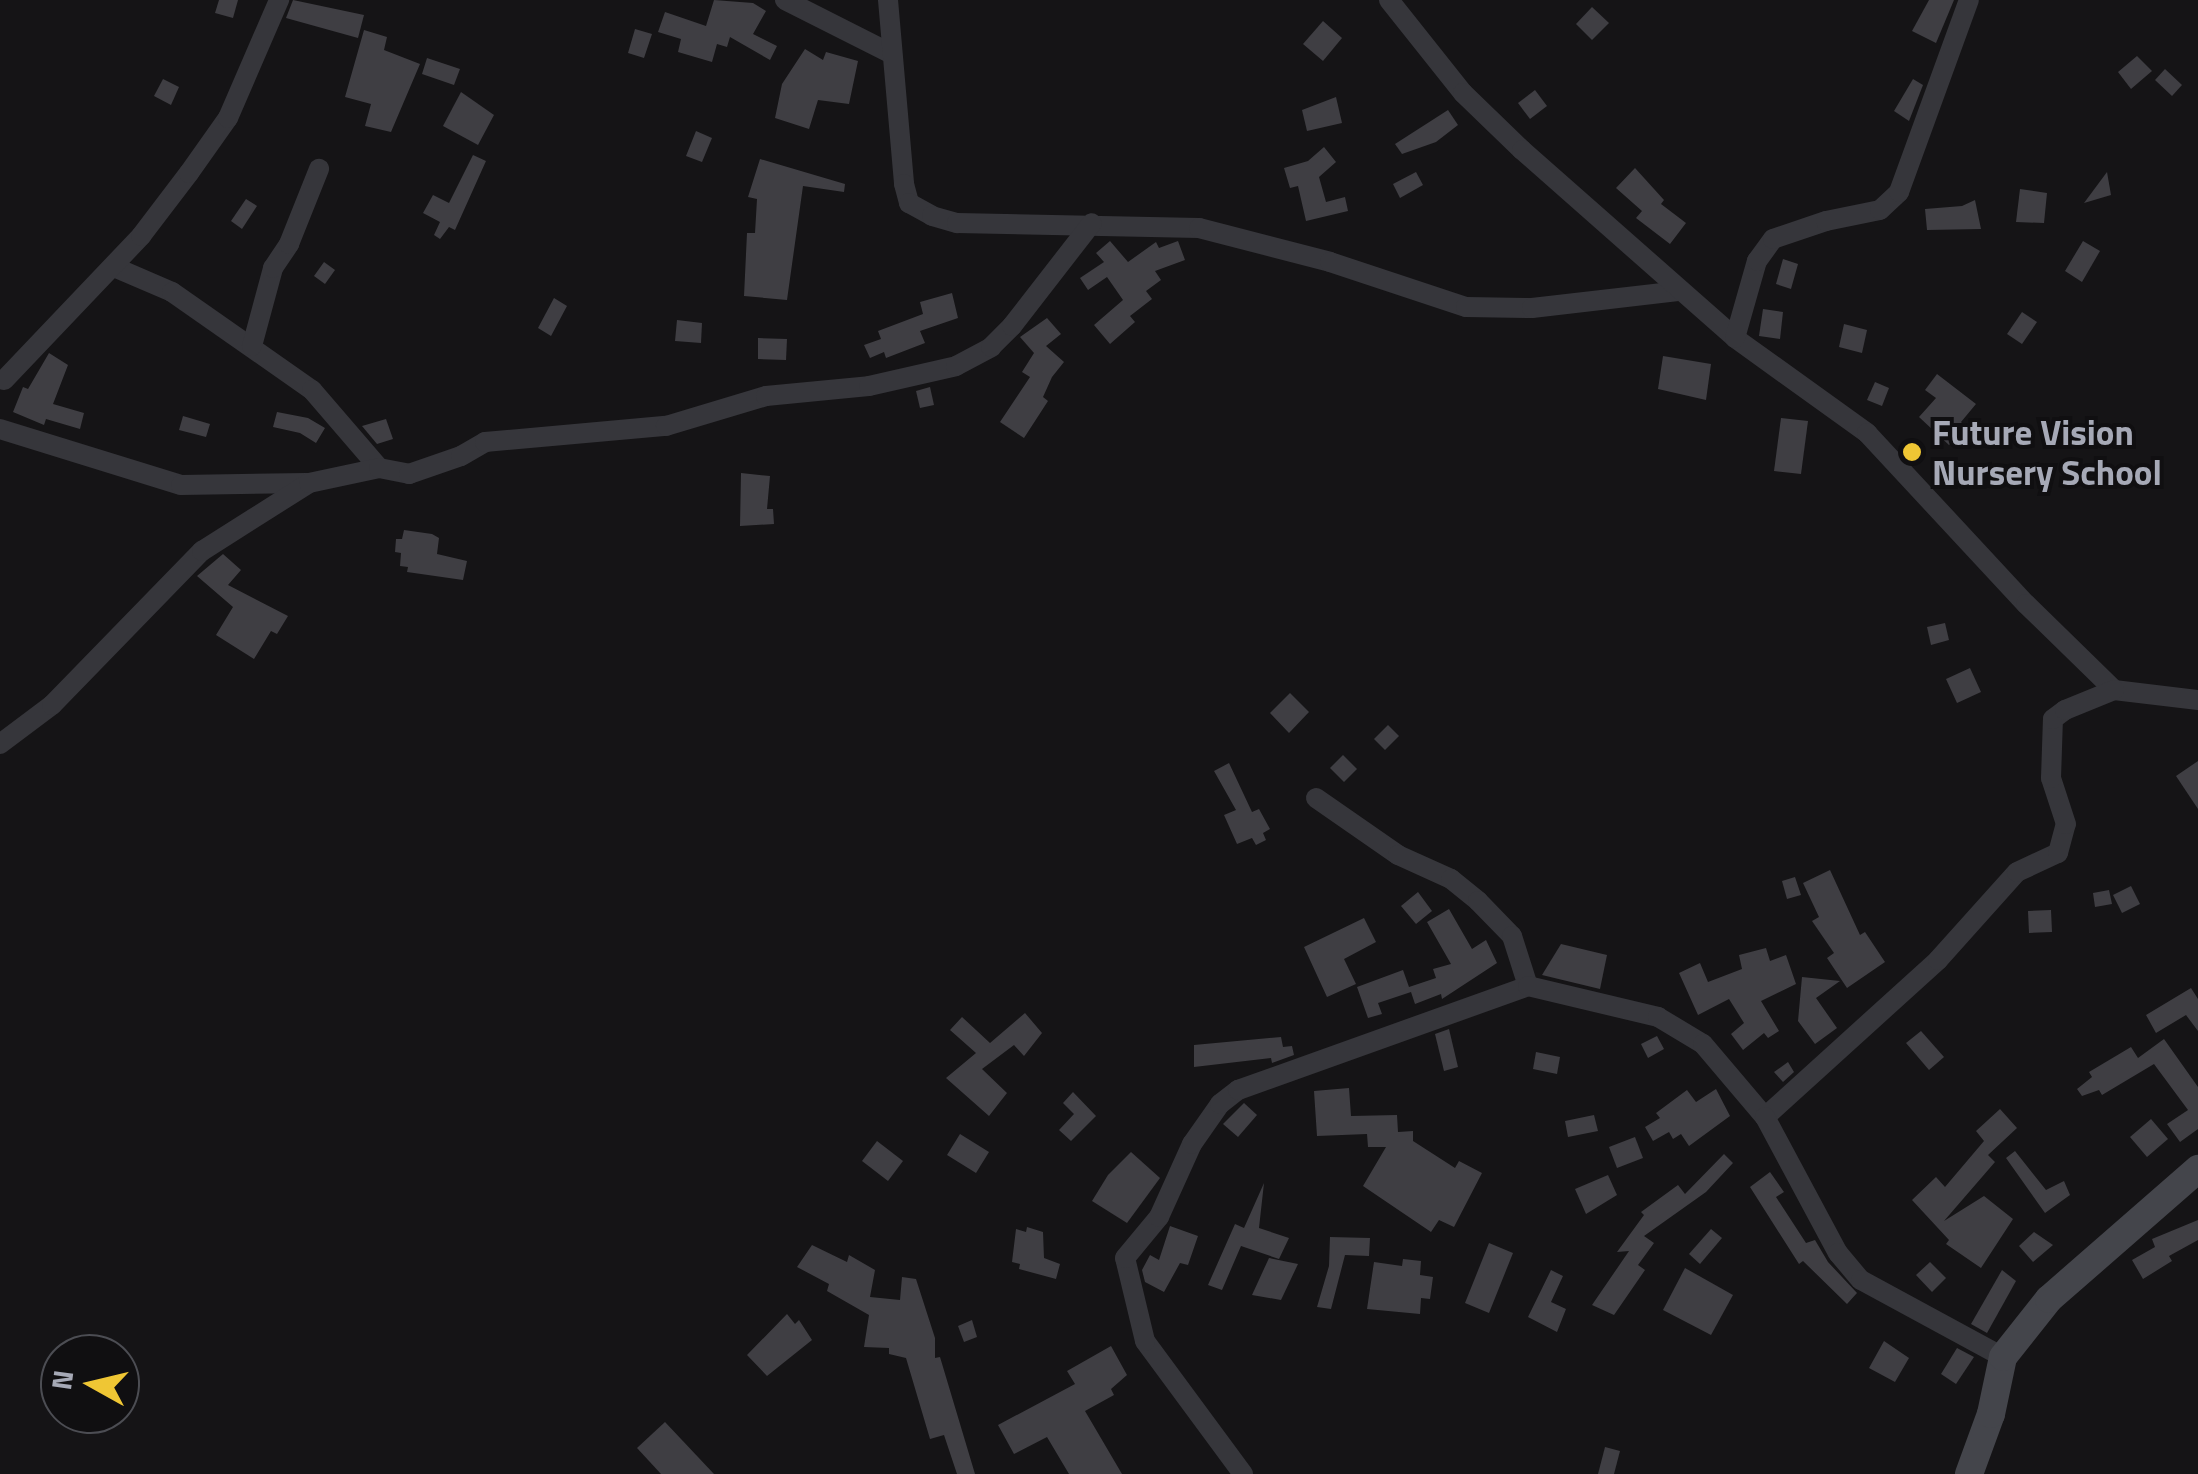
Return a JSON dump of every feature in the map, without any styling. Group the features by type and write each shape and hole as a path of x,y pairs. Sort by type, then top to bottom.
{"street":[{"path":"4,380 114,266 228,118 280,0"},
{"path":"784,0 892,54"},
{"path":"888,0 909,202 957,223 1199,228 1330,262 1466,306 1532,308 1680,292"},
{"path":"1389,0 1463,94 1680,292 1735,338 1867,433 2026,604 2114,690"},
{"path":"1735,338 1757,261 1773,239 1826,220 1880,210 1899,192 1969,0"},
{"path":"252,346 273,268 289,244 319,169"},
{"path":"0,430 180,484 309,482 378,468 410,474 462,456 486,442 666,426 766,396 869,386 956,366 991,347 1012,326 1092,223"},
{"path":"114,266 172,292 312,390 378,468"},
{"path":"0,744 52,705 202,551 309,482"},
{"path":"1765,1117 1938,960 2017,872 2058,853 2066,824 2050,778 2053,720 2065,710 2114,690 2198,700"},
{"path":"1316,798 1398,856 1451,880 1478,901 1512,936 1528,986"},
{"path":"1244,1474 1144,1341 1126,1258 1159,1217 1192,1144 1220,1104 1238,1090 1528,986 1611,1004 1672,1024 1702,1044 1765,1117 1838,1253 1861,1280 2003,1357"},
{"path":"1968,1474 1991,1414 2003,1357 2050,1299 2198,1169"}],"building":[{"path":"219,0 238,0 233,18 215,13"},
{"path":"293,0 364,15 358,38 286,18"},
{"path":"714,0 753,3 766,11 753,34 777,46 770,60 730,37 727,47 717,44 712,62 678,52 681,39 658,32 665,12 706,26"},
{"path":"1929,0 1954,0 1936,43 1912,31"},
{"path":"1592,7 1609,23 1592,40 1576,24"},
{"path":"1323,21 1342,38 1323,61 1303,44"},
{"path":"635,29 652,34 644,58 628,53"},
{"path":"364,30 387,37 384,50 420,64 391,132 365,126 371,104 345,97"},
{"path":"805,49 823,60 826,52 858,61 849,104 818,100 809,129 775,118 782,84"},
{"path":"2137,56 2152,71 2131,89 2118,72"},
{"path":"427,58 460,69 454,85 422,74"},
{"path":"2165,69 2182,85 2172,96 2155,80"},
{"path":"163,79 179,87 171,105 154,96"},
{"path":"1913,79 1923,85 1909,121 1894,111"},
{"path":"1535,90 1547,106 1530,119 1518,103"},
{"path":"461,92 494,115 478,145 443,126"},
{"path":"1336,97 1342,123 1307,131 1302,110"},
{"path":"1448,110 1458,125 1436,142 1402,154 1395,144"},
{"path":"696,131 712,138 702,162 686,156"},
{"path":"1324,147 1336,162 1319,177 1326,202 1345,197 1348,211 1306,221 1298,186 1290,188 1284,168 1308,161"},
{"path":"473,155 486,161 455,230 449,227 440,239 434,235 440,222 423,213 433,195 449,203"},
{"path":"760,159 845,184 844,192 803,186 787,300 744,296 747,233 755,233 757,199 748,197"},
{"path":"1635,168 1664,200 1661,204 1686,223 1670,244 1636,218 1642,211 1616,188"},
{"path":"1416,172 1423,185 1400,198 1393,184"},
{"path":"2107,172 2111,195 2084,203"},
{"path":"2020,189 2047,193 2044,223 2016,222"},
{"path":"246,199 257,206 242,229 231,221"},
{"path":"1975,200 1981,229 1927,230 1925,209 1962,206"},
{"path":"1110,241 1128,262 1156,242 1159,248 1178,241 1185,260 1155,271 1161,280 1146,291 1152,299 1130,316 1135,322 1110,344 1094,325 1123,300 1107,277 1088,290 1080,278 1104,262 1096,253"},
{"path":"2083,241 2100,251 2082,282 2065,271"},
{"path":"1783,259 1798,264 1791,289 1776,284"},
{"path":"324,262 335,270 325,284 314,276"},
{"path":"952,293 958,318 920,331 925,343 886,358 884,352 870,358 864,345 881,339 878,331 923,314 920,302"},
{"path":"554,298 567,306 551,336 538,328"},
{"path":"1763,309 1783,312 1780,339 1759,336"},
{"path":"2022,312 2037,322 2022,344 2007,334"},
{"path":"1047,318 1061,334 1046,346 1064,362 1043,397 1048,401 1024,438 1000,422 1030,377 1022,372 1034,353 1020,337"},
{"path":"677,320 702,323 701,343 675,341"},
{"path":"1844,324 1867,330 1862,353 1839,347"},
{"path":"758,338 787,339 786,360 758,359"},
{"path":"49,353 68,365 53,404 84,413 80,429 46,419 44,425 13,412 23,387 28,389"},
{"path":"1663,356 1711,364 1706,400 1658,389"},
{"path":"1937,374 1976,404 1961,422 1967,429 1949,445 1919,417 1936,398 1925,390"},
{"path":"1875,382 1889,388 1882,406 1867,400"},
{"path":"930,387 934,405 920,408 916,391"},
{"path":"277,412 308,418 325,428 316,443 300,433 273,427"},
{"path":"183,416 210,424 206,437 179,430"},
{"path":"1781,418 1808,421 1801,474 1774,471"},
{"path":"386,419 393,439 377,444 362,426"},
{"path":"741,473 770,476 767,509 773,509 774,524 740,526"},
{"path":"404,530 432,534 439,538 437,554 467,561 463,580 407,572 408,567 400,566 401,553 395,552 396,539 402,539"},
{"path":"223,554 241,570 228,585 288,616 277,634 271,631 254,659 216,635 233,607 197,576"},
{"path":"1945,623 1949,640 1931,645 1927,627"},
{"path":"1970,668 1981,692 1957,703 1946,679"},
{"path":"1290,693 1309,712 1289,733 1270,713"},
{"path":"1388,725 1399,736 1385,750 1374,739"},
{"path":"1343,755 1357,769 1344,782 1330,768"},
{"path":"2198,761 2198,809 2176,776"},
{"path":"1229,763 1252,812 1259,809 1270,829 1263,833 1266,840 1256,845 1252,838 1237,844 1224,815 1236,810 1214,771"},
{"path":"1830,870 1860,935 1865,932 1885,962 1847,988 1827,958 1834,953 1812,921 1819,917 1803,883"},
{"path":"1795,877 1801,895 1787,899 1782,881"},
{"path":"2131,886 2140,904 2122,913 2113,895"},
{"path":"2109,890 2112,904 2095,907 2093,893"},
{"path":"1418,892 1432,911 1416,924 1401,906"},
{"path":"1449,909 1472,949 1486,940 1497,963 1442,999 1441,994 1415,1004 1411,992 1378,1003 1382,1014 1368,1018 1357,987 1403,970 1409,987 1436,978 1433,969 1451,964 1427,922"},
{"path":"2051,910 2052,932 2029,933 2028,911"},
{"path":"1364,918 1376,942 1344,959 1356,984 1327,997 1304,947"},
{"path":"1561,944 1607,955 1600,989 1542,975"},
{"path":"1766,948 1770,961 1786,955 1796,984 1761,1001 1779,1031 1768,1038 1764,1033 1743,1050 1731,1034 1744,1023 1729,999 1698,1015 1679,973 1700,963 1708,982 1742,969 1739,955"},
{"path":"1802,977 1840,981 1816,998 1837,1028 1815,1044 1798,1021"},
{"path":"2191,988 2198,999 2198,1031 2186,1015 2156,1033 2146,1015"},
{"path":"1025,1013 1042,1033 1024,1056 1014,1045 982,1069 1007,1093 989,1116 946,1078 976,1053 950,1030 962,1017 990,1043"},
{"path":"1449,1029 1458,1067 1444,1071 1435,1034"},
{"path":"1921,1031 1944,1057 1929,1070 1906,1043"},
{"path":"1657,1036 1664,1049 1648,1058 1641,1044"},
{"path":"1281,1037 1283,1047 1292,1046 1294,1055 1272,1063 1271,1058 1194,1067 1194,1045"},
{"path":"2164,1039 2198,1087 2198,1129 2180,1142 2167,1124 2188,1110 2154,1064 2102,1095 2099,1090 2082,1096 2077,1089 2092,1077 2089,1072 2131,1047 2138,1058"},
{"path":"1536,1052 1560,1057 1557,1074 1533,1069"},
{"path":"1788,1062 1794,1072 1783,1082 1774,1072"},
{"path":"1349,1088 1351,1116 1397,1115 1398,1132 1413,1131 1413,1141 1455,1168 1459,1161 1482,1173 1454,1227 1439,1220 1431,1232 1363,1186 1386,1147 1368,1147 1367,1134 1317,1136 1314,1091"},
{"path":"1716,1089 1730,1116 1689,1146 1681,1134 1673,1139 1669,1132 1653,1141 1645,1127 1660,1118 1656,1113 1687,1090 1696,1102"},
{"path":"1073,1092 1096,1116 1071,1141 1059,1130 1074,1114 1063,1103"},
{"path":"1244,1103 1257,1115 1238,1137 1223,1124"},
{"path":"2000,1109 2017,1128 1988,1155 1995,1162 1944,1221 1984,1196 2013,1219 1981,1268 1946,1244 1949,1240 1912,1200 1936,1177 1945,1187 1984,1141 1976,1131"},
{"path":"1594,1115 1598,1131 1568,1137 1565,1121"},
{"path":"2151,1119 2168,1139 2147,1157 2130,1137"},
{"path":"960,1134 989,1152 976,1173 947,1155"},
{"path":"1635,1137 1643,1158 1617,1168 1609,1147"},
{"path":"877,1141 903,1161 888,1181 862,1161"},
{"path":"2015,1151 2046,1190 2064,1181 2070,1195 2045,1213 2006,1158"},
{"path":"1131,1152 1160,1178 1127,1223 1092,1201 1108,1175"},
{"path":"1724,1154 1733,1163 1706,1192 1644,1236 1654,1243 1638,1265 1645,1270 1614,1315 1592,1305 1629,1251 1617,1252 1644,1215 1641,1212 1678,1185 1685,1194"},
{"path":"1770,1172 1784,1192 1776,1197 1806,1243 1815,1240 1828,1262 1857,1293 1847,1304 1803,1261 1799,1264 1750,1187"},
{"path":"1608,1175 1617,1195 1586,1214 1575,1189"},
{"path":"1264,1183 1259,1228 1289,1238 1279,1259 1241,1246 1222,1290 1208,1285 1235,1224 1244,1228"},
{"path":"2198,1220 2198,1240 2169,1256 2172,1261 2143,1279 2132,1260 2155,1247 2152,1239"},
{"path":"1170,1226 1198,1236 1188,1265 1180,1263 1164,1292 1145,1282 1142,1270 1150,1255 1159,1260"},
{"path":"1027,1227 1043,1232 1044,1258 1060,1264 1056,1279 1019,1269 1020,1264 1012,1262 1016,1229 1026,1232"},
{"path":"1711,1229 1722,1238 1700,1264 1689,1254"},
{"path":"2034,1232 2053,1245 2033,1262 2019,1246"},
{"path":"1330,1237 1370,1238 1369,1256 1345,1255 1331,1309 1317,1307 1329,1266"},
{"path":"1489,1243 1513,1253 1489,1313 1465,1303"},
{"path":"812,1245 847,1262 849,1255 875,1270 870,1297 900,1300 902,1277 916,1279 935,1338 935,1358 940,1357 975,1474 957,1474 944,1435 930,1439 906,1358 889,1354 889,1348 864,1347 869,1315 827,1291 829,1284 797,1267"},
{"path":"1269,1258 1298,1264 1281,1300 1252,1295"},
{"path":"1403,1259 1421,1261 1420,1275 1433,1277 1430,1299 1421,1298 1420,1314 1367,1309 1374,1262 1402,1266"},
{"path":"1930,1262 1946,1278 1932,1292 1916,1275"},
{"path":"1685,1268 1733,1295 1711,1335 1663,1310"},
{"path":"1551,1270 1563,1276 1551,1302 1566,1309 1557,1332 1528,1317"},
{"path":"2002,1270 2016,1281 1987,1333 1971,1324"},
{"path":"787,1314 795,1324 799,1320 812,1340 767,1376 747,1355"},
{"path":"972,1320 977,1337 964,1342 958,1326"},
{"path":"1884,1341 1909,1358 1895,1382 1869,1368"},
{"path":"1111,1346 1127,1375 1111,1389 1114,1395 1085,1411 1122,1474 1069,1474 1047,1437 1014,1454 998,1425 1075,1384 1067,1371"},
{"path":"1957,1348 1974,1357 1956,1384 1941,1374"},
{"path":"665,1422 714,1474 661,1474 637,1448"},
{"path":"1605,1447 1620,1451 1614,1474 1598,1474"}],"place":[{"name":"Future Vision Nursery School","path":"1912,452"}]}
